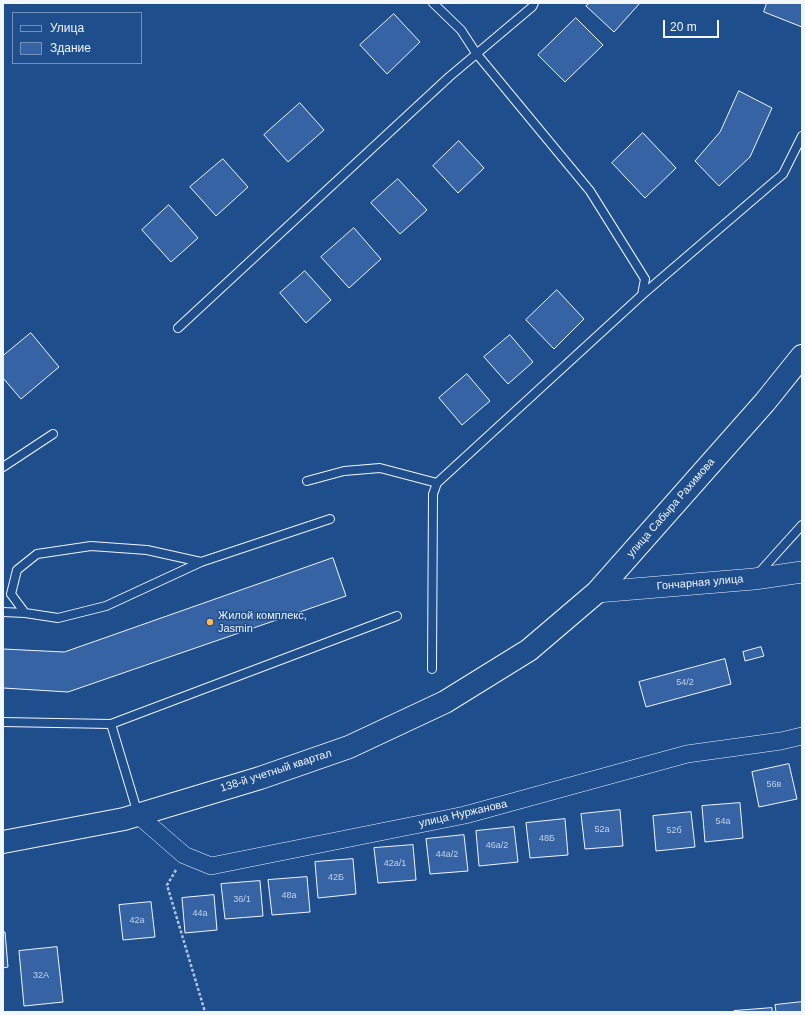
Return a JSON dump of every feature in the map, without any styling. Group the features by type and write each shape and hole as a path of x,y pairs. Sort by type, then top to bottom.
{"main road":[{"name":"улица Сабыра Рахимова","path":"529,650 597,592 765,402 802,356"},
{"name":"138-й учетный квартал","path":"3,842 124,819 260,778 349,747 445,702 529,650"}],"street":[{"name":"Гончарная улица","path":"597,592 754,579 802,572"},
{"name":"улица Нуржанова","path":"138,815 184,855 211,866 464,815 687,754 781,741 802,736"}],"lane":[{"path":"432,3 461,30 476,52 590,191 645,279 642,294"},
{"path":"178,328 476,52 532,7 534,3"},
{"path":"432,669 433,494 436,483 642,294 784,174 802,136"},
{"path":"3,468 53,434"},
{"path":"307,481 344,471 380,468 436,483"},
{"path":"3,612 25,613 58,618 106,606 201,562 330,520"},
{"path":"754,579 802,525"},
{"path":"25,613 11,594 17,570 37,554 91,546 147,550 201,562"},
{"path":"3,722 111,724 397,616"},
{"path":"111,724 138,815"}],"path":[{"path":"184,855 167,885 205,1012"}],"building":[{"path":"590,3 640,3 614,32 586,6"},
{"path":"767,3 802,3 802,27 764,12"},
{"path":"394,14 420,42 387,74 360,45"},
{"path":"576,18 603,45 565,82 538,55"},
{"path":"739,91 772,108 750,157 719,186 695,161 720,132"},
{"path":"300,103 324,130 288,162 264,135"},
{"path":"643,133 676,168 645,198 612,163"},
{"path":"459,141 484,168 458,193 433,166"},
{"path":"223,159 248,187 216,216 190,187"},
{"path":"398,179 427,210 400,234 371,203"},
{"path":"169,205 198,238 171,262 142,230"},
{"path":"354,228 381,259 349,288 321,257"},
{"path":"305,271 331,300 306,323 280,293"},
{"path":"557,290 584,319 554,349 526,320"},
{"path":"31,333 59,367 21,399 3,378 3,356"},
{"path":"510,335 533,362 508,384 484,357"},
{"path":"467,374 490,401 462,425 439,398"},
{"name":"Жилой комплекс, Jasmin","path":"333,558 346,596 68,692 3,688 3,649 64,652"},
{"path":"761,647 764,656 745,661 743,652"},
{"path":"725,659 731,684 646,707 639,682"},
{"path":"789,764 797,799 759,807 752,772"},
{"path":"740,803 743,838 705,842 702,806"},
{"path":"620,810 623,846 585,849 581,814"},
{"path":"691,812 695,847 656,851 653,816"},
{"path":"565,819 568,855 530,858 526,823"},
{"path":"514,827 518,862 479,866 476,831"},
{"path":"464,835 468,871 430,874 426,839"},
{"path":"413,845 416,880 378,883 374,848"},
{"path":"353,859 356,894 318,898 315,862"},
{"path":"307,877 310,912 272,915 268,880"},
{"path":"260,881 263,916 225,919 221,884"},
{"path":"214,895 217,930 185,933 182,898"},
{"path":"151,902 155,937 123,940 119,905"},
{"path":"3,932 5,932 8,967 3,968"},
{"path":"57,947 63,1002 24,1006 19,951"},
{"path":"802,1002 802,1012 776,1012 775,1005"},
{"path":"772,1008 772,1012 734,1012 734,1011"}],"place":[{"name":"Жилой комплекс, Jasmin","path":"210,622"}]}
